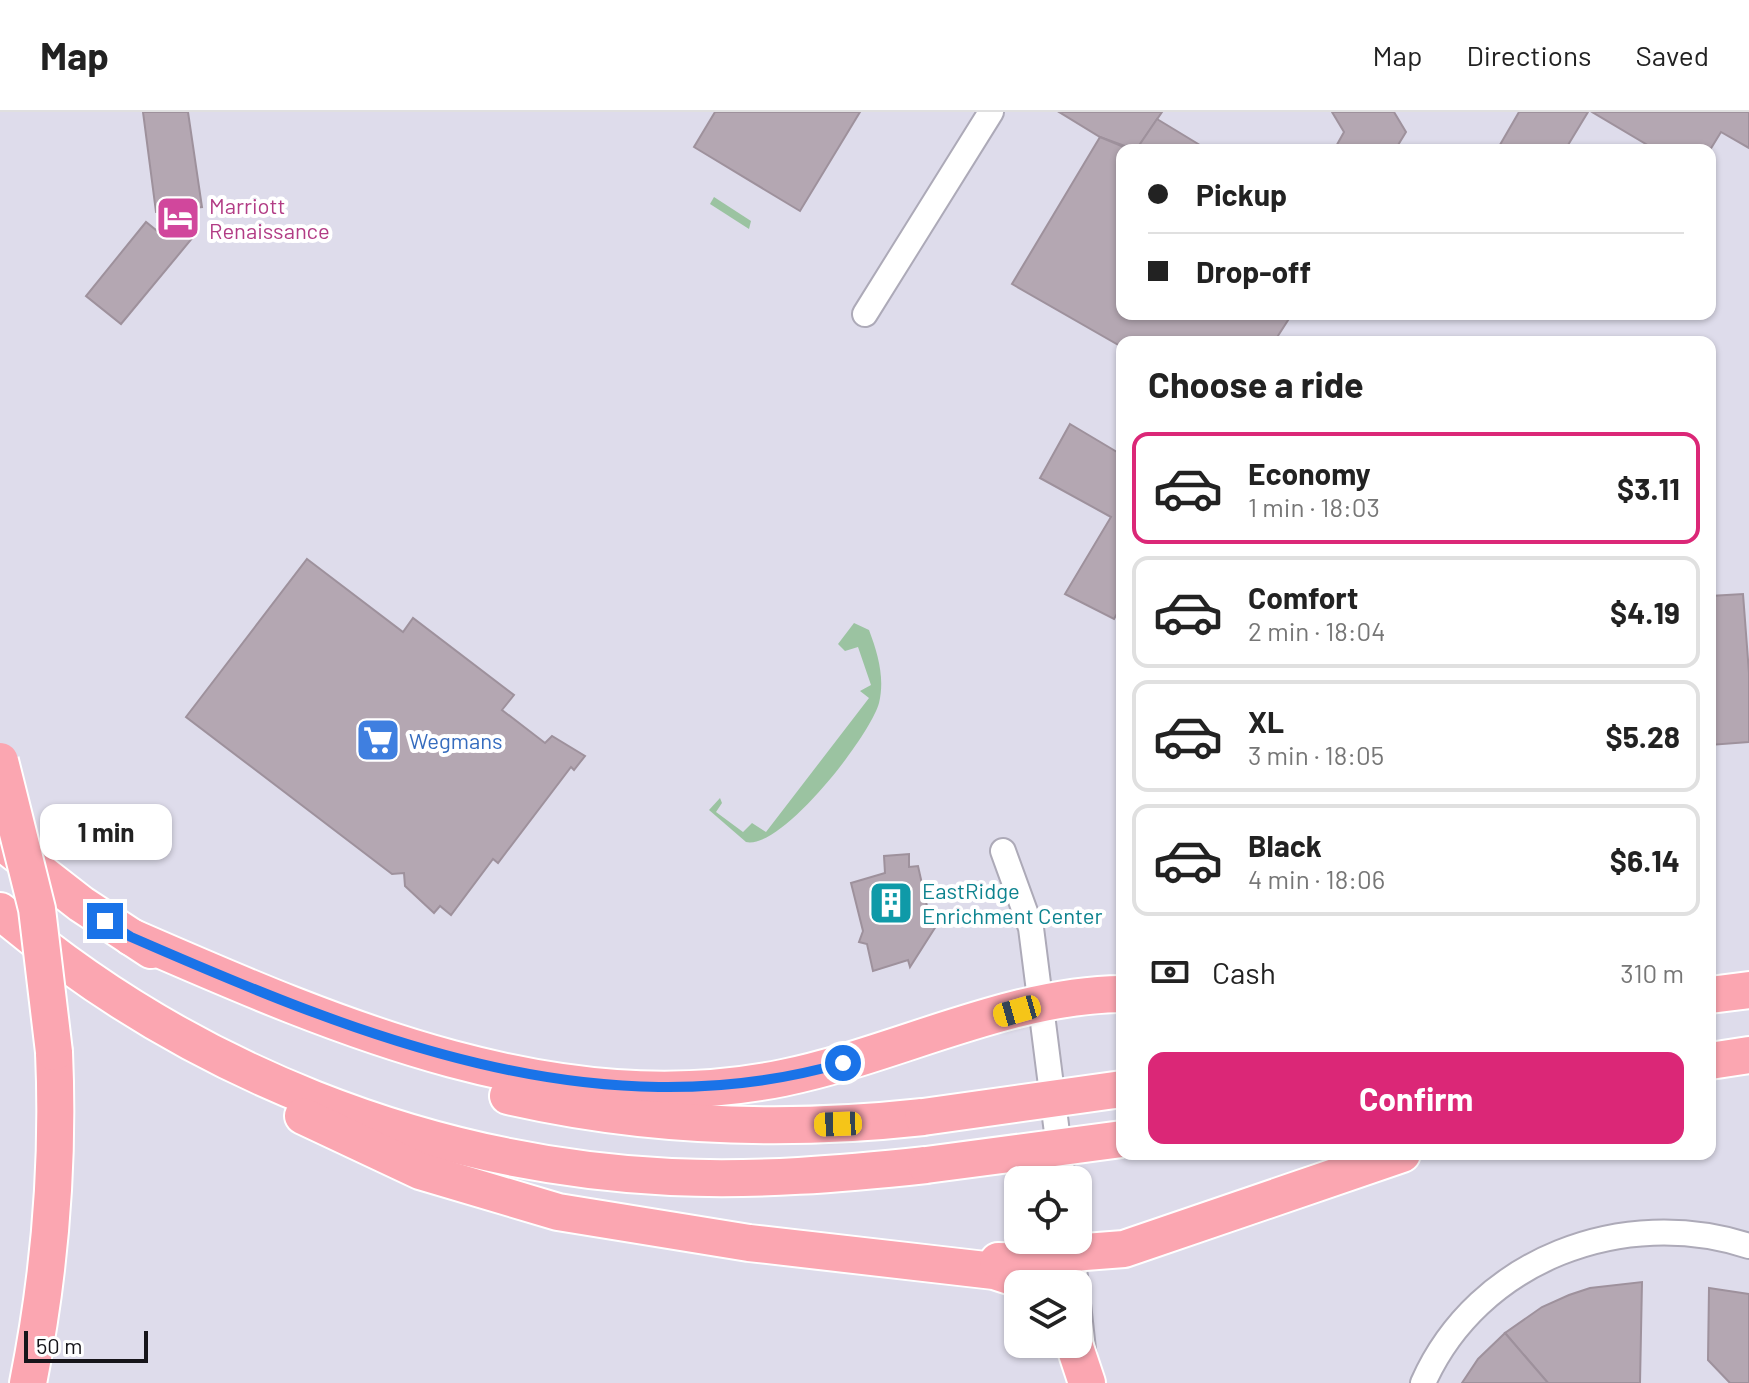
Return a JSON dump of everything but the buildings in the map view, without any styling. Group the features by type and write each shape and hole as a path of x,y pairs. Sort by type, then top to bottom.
{"highway":[{"path":"0,761 37,909 54,1052 53,1209 30,1374"},
{"path":"0,841 55,885 131,937 206,982 301,1028 399,1065 513,1097 615,1115 719,1124 808,1125 923,1117 1116,1090"},
{"path":"0,911 59,958 229,1074 305,1117 398,1162 464,1187 605,1222 762,1245 1004,1272"},
{"path":"131,937 305,1012 379,1038 508,1071 605,1086 693,1088 781,1078 1040,1004 1072,997 1116,994"},
{"path":"1716,975 1749,974"},
{"path":"1716,994 1749,990"},
{"path":"133,1008 225,1060 307,1097 406,1131 508,1156 627,1174 717,1178 822,1176 1116,1140"},
{"path":"1716,1042 1749,1038"},
{"path":"1716,1060 1749,1055"},
{"path":"868,1255 1021,1262 1073,1259 1139,1245 1385,1160"},
{"path":"1079,1358 1087,1383"}],"street":[{"path":"865,314 991,112"},
{"path":"1003,851 1027,911 1061,1166"},
{"path":"1423,1383 1432,1363 1465,1318 1506,1281 1554,1253 1607,1236 1662,1230 1718,1236 1749,1246"},
{"path":"1084,1358 1087,1383"}],"green space":[{"path":"714,197 751,221 749,229 710,204"},
{"path":"854,623 869,630 880,666 881,694 872,719 842,764 802,810 762,840 746,842 709,810 720,798 722,803 716,812 743,832 752,823 766,832 869,698 860,691 871,685 858,647 845,651 838,644"}],"place":[{"name":"Marriott Renaissance","path":"178,218"},
{"name":"Wegmans","path":"378,740"},
{"name":"EastRidge Enrichment Center","path":"891,903"}],"route":[{"path":"105,921 131,937 323,1019 442,1056 534,1076 605,1086 693,1088 781,1078 843,1063"}]}
